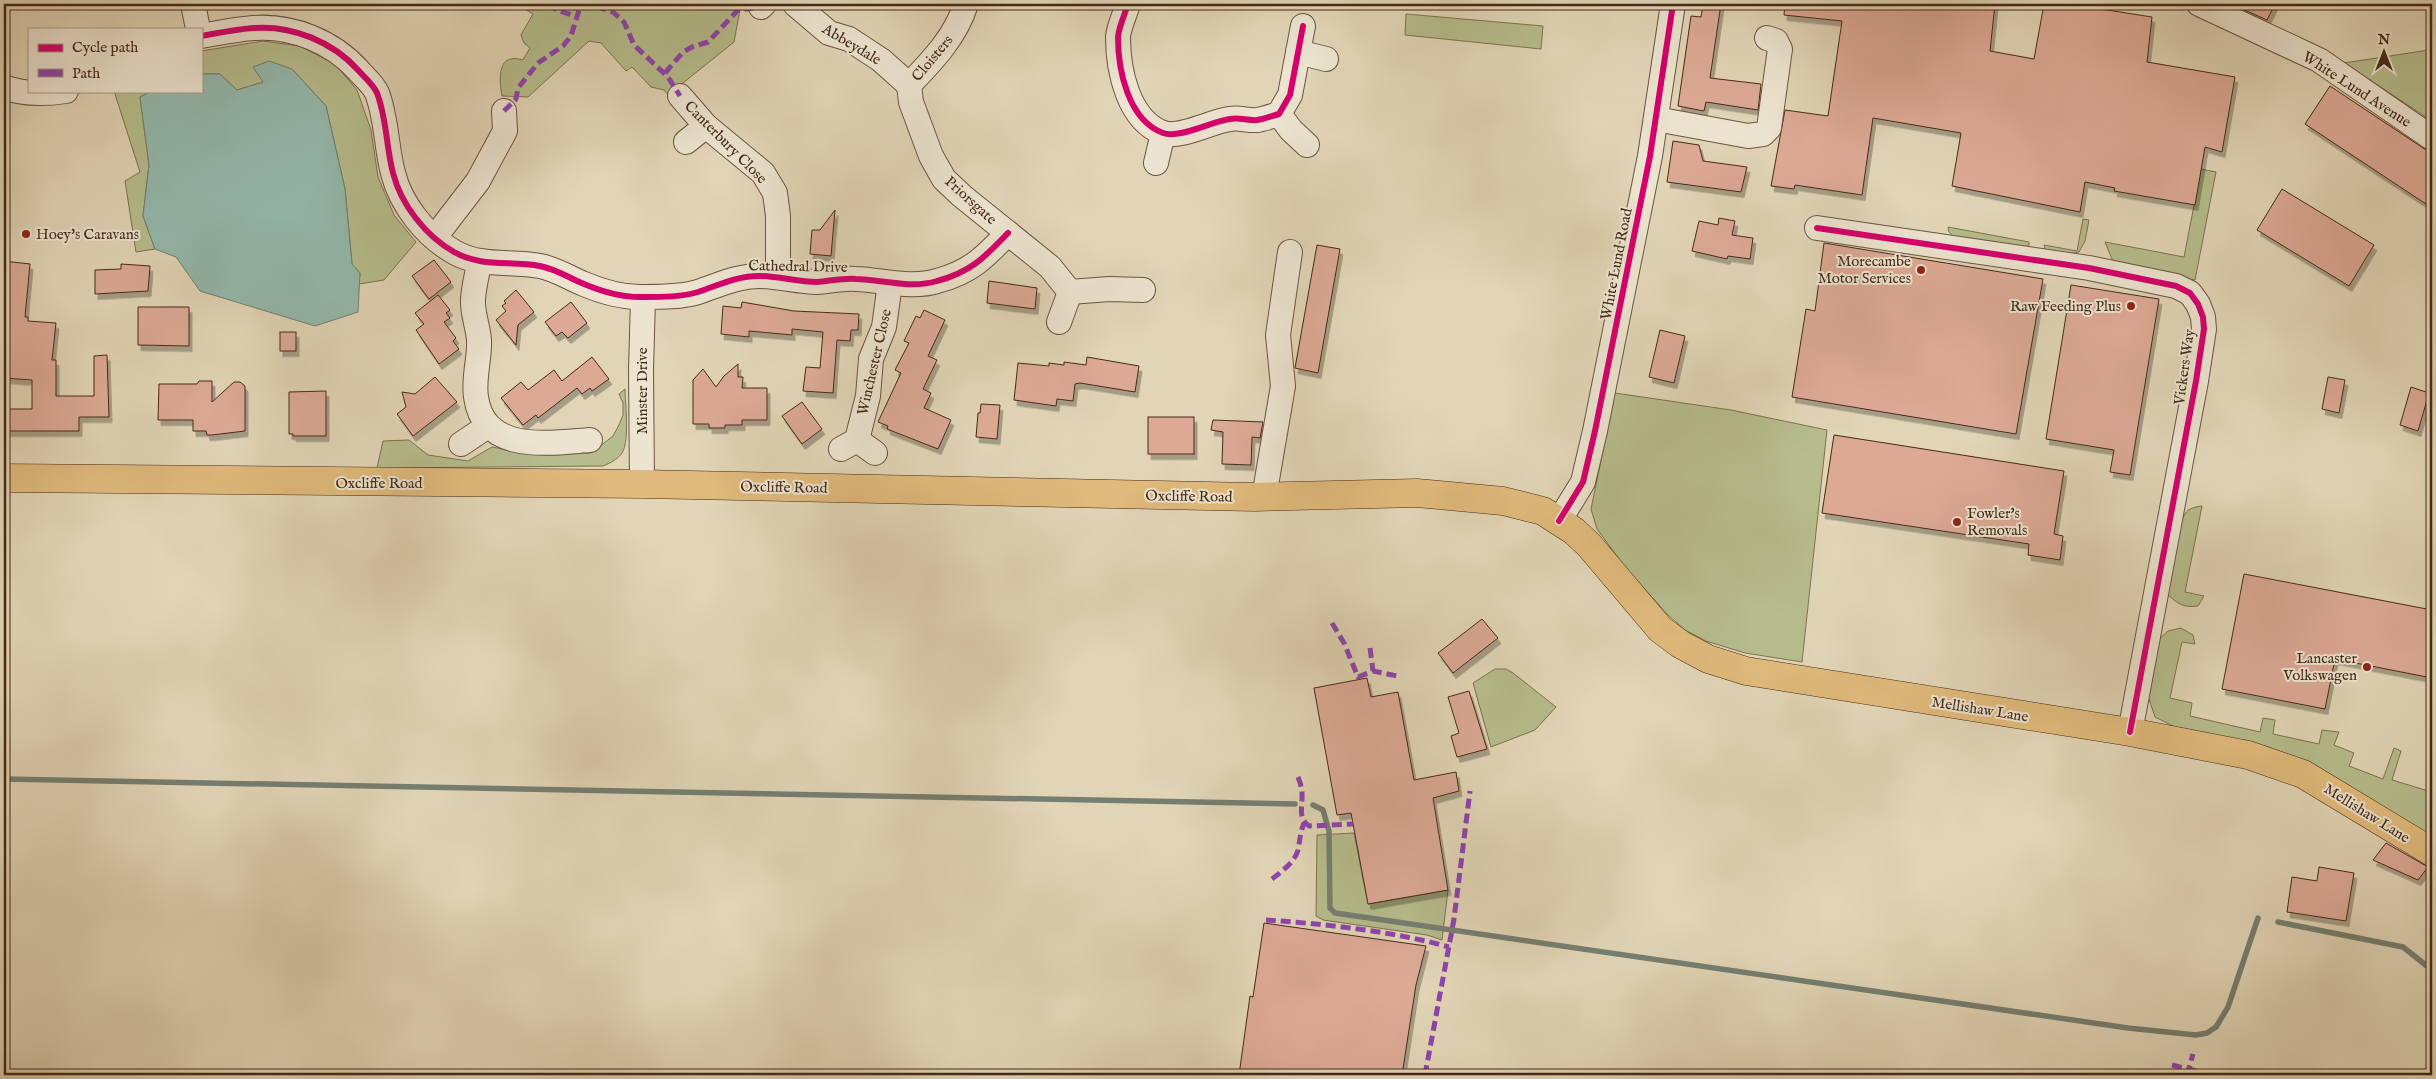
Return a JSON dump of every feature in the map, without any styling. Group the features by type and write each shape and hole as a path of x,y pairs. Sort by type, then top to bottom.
{"main road":[{"name":"Oxcliffe Road","path":"4,478 642,484 1264,497 1417,493 1503,500 1543,511 1559,521"},
{"name":"Mellishaw Lane","path":"1559,521 1589,545 1660,629 1680,644 1708,659 1746,671 2130,732 2248,754 2303,774 2432,852"}],"street":[{"path":"193,4 198,28"},
{"name":"Abbeydale","path":"795,4 829,34 849,39 881,60 910,85"},
{"name":"Cloisters","path":"910,85 936,57 960,24 966,4"},
{"path":"1128,4 1118,35 1120,63 1126,89 1133,106 1145,121 1163,133 1178,134 1230,118 1258,120 1279,114 1290,95 1304,26"},
{"name":"White Lund Road","path":"1559,521 1583,482 1625,282 1656,119 1673,4"},
{"name":"White Lund Avenue","path":"2199,4 2319,60 2432,138"},
{"name":"Cathedral Drive","path":"202,36 255,28 293,31 325,43 352,63 376,90 388,132 393,174 406,205 434,237 455,252 480,261 538,265 561,272 584,284 612,294 643,298 696,293 735,278 758,276 816,282 855,279 890,283 928,283 958,274 982,261 1008,233"},
{"path":"1656,119 1739,135 1762,134 1769,128 1780,49 1776,41 1767,38"},
{"path":"1298,52 1326,59"},
{"name":"Priorsgate","path":"910,85 911,102 930,156 944,178 1050,267 1070,292"},
{"path":"4,87 14,91 50,92"},
{"name":"Canterbury Close","path":"680,96 706,126 762,173 774,192 778,216 778,277"},
{"path":"434,237 478,182 504,131 504,111"},
{"path":"1279,114 1298,144"},
{"path":"686,142 706,126"},
{"path":"1156,163 1163,133"},
{"name":"Vickers Way","path":"1817,228 2098,270 2176,286 2190,293 2198,304 2204,329 2196,381 2130,732"},
{"path":"1264,497 1283,386 1278,335 1290,252"},
{"path":"480,261 473,299 479,340 475,383 476,399 488,426 501,436 517,442 577,436"},
{"name":"Winchester Close","path":"857,448 868,396 871,359 884,327 890,283"},
{"path":"1059,322 1070,292 1133,285"},
{"name":"Minster Drive","path":"642,484 641,370 643,298"},
{"path":"460,444 488,426"}],"green space":[{"path":"517,4 741,4 734,42 668,95 664,90 651,87 632,67 626,71 601,43 589,41 528,97 502,96 500,75 504,63 508,60 523,60 530,48 524,43 521,35 533,14"},
{"path":"1406,14 1543,26 1541,49 1405,35"},
{"path":"263,41 300,46 335,64 357,90 371,130 378,177 394,215 416,242 384,280 359,284 360,273 352,264 345,189 326,106 292,69 264,82 237,90 220,74 202,74 202,51"},
{"path":"2429,50 2432,52 2432,121 2344,63"},
{"path":"114,92 150,92 140,97 149,165 143,216 155,249 136,252 125,181 140,172"},
{"path":"2201,169 2216,172 2195,280 2114,264 2105,242 2184,257"},
{"path":"2083,219 2089,220 2085,241 2079,252 2065,255 2046,251 2044,245 2077,251"},
{"path":"1948,227 2029,242 2029,245 2023,249 1954,237 1949,232"},
{"path":"625,389 626,440 624,447 618,458 603,466 377,468 383,441 409,440 428,455 468,461 492,447 521,453 591,453 613,436 619,425 623,415 623,403 619,394"},
{"path":"1615,393 1731,410 1827,430 1802,662 1745,653 1706,641 1685,630 1668,615 1625,567 1597,529 1591,509"},
{"path":"2202,506 2185,592 2204,596 2198,606 2185,606 2168,595 2176,541 2185,514 2192,508"},
{"path":"2181,628 2193,635 2195,644 2182,642 2170,698 2192,703 2190,716 2260,732 2263,718 2275,720 2273,734 2319,744 2322,730 2339,732 2334,745 2354,753 2349,766 2383,779 2394,748 2401,751 2392,780 2432,792 2432,836 2312,763 2265,746 2175,727 2155,717 2146,690 2157,641 2168,631"},
{"path":"1495,669 1506,669 1513,673 1556,707 1535,730 1491,747 1473,683"},
{"path":"1354,833 1368,904 1448,890 1442,940 1427,935 1323,920 1316,916 1317,835"}],"water":[{"path":"269,61 292,69 326,106 345,189 352,264 360,273 358,312 315,326 200,291 176,257 155,249 143,216 149,165 140,97 150,92 202,92 202,74 220,74 237,90 263,82 253,67"}],"building":[{"path":"1703,4 1721,4 1710,78 1761,84 1758,110 1706,102 1704,111 1678,106 1691,16 1701,17"},
{"path":"1785,4 1995,4 1990,51 2034,59 2044,4 2069,4 2152,17 2147,62 2235,77 2222,152 2205,147 2195,205 2114,191 2115,188 2085,182 2080,212 1952,186 1961,133 1873,118 1862,195 1795,185 1794,189 1771,186 1785,110 1828,116 1842,21 1784,15"},
{"path":"2231,4 2275,4 2267,20"},
{"path":"2330,86 2432,154 2432,208 2305,124"},
{"path":"1673,141 1699,145 1703,161 1747,167 1741,192 1667,182"},
{"path":"2282,189 2374,245 2349,286 2257,230"},
{"path":"835,210 831,256 810,254 812,230 820,230"},
{"path":"1719,218 1735,221 1732,235 1753,238 1750,259 1728,256 1727,259 1692,251 1699,221 1718,225"},
{"path":"1824,243 2043,279 2016,434 1792,397 1806,309 1815,311"},
{"path":"1317,245 1340,249 1318,373 1295,368"},
{"path":"434,260 451,282 429,299 412,276"},
{"path":"4,261 30,264 25,317 28,317 28,321 56,323 52,360 56,360 56,396 94,396 94,356 107,355 109,417 79,417 79,431 4,431 4,409 32,409 32,380 4,378"},
{"path":"121,264 150,266 148,291 95,294 95,270 121,269"},
{"path":"989,281 1037,288 1035,309 987,303"},
{"path":"2071,285 2159,299 2130,475 2110,472 2114,450 2046,439"},
{"path":"516,290 534,312 518,325 516,345 496,320 506,311 502,306 506,303 504,301"},
{"path":"438,295 450,310 446,313 450,318 444,322 456,338 453,341 459,349 439,364 416,330 424,324 415,313"},
{"path":"571,302 587,323 568,338 562,332 556,336 545,322"},
{"path":"742,302 794,311 859,314 858,330 851,330 850,341 837,340 833,393 803,391 806,367 820,368 823,332 792,329 792,335 749,331 749,337 721,334 723,306 741,308"},
{"path":"138,307 189,307 189,346 138,345"},
{"path":"924,310 945,320 928,356 937,360 923,389 931,393 924,408 951,420 938,449 887,429 888,426 878,422 901,373 895,370 909,343 904,341 916,316 920,318"},
{"path":"1660,330 1685,336 1674,383 1649,377"},
{"path":"280,332 296,332 296,351 280,351"},
{"path":"592,357 609,379 592,391 590,388 582,394 577,388 538,418 536,415 523,425 501,398 521,382 528,390 554,370 562,381"},
{"path":"1087,357 1139,366 1135,392 1080,383 1075,384 1073,401 1057,399 1056,406 1014,400 1018,363 1049,366 1049,363 1064,365 1064,362 1086,365"},
{"path":"738,364 738,377 743,377 742,388 767,388 767,420 742,420 742,425 725,425 725,428 709,428 709,424 693,424 693,380 703,369 716,387 724,376"},
{"path":"435,377 457,402 413,436 397,414 406,407 402,392 415,394"},
{"path":"2328,377 2345,380 2339,413 2322,409"},
{"path":"199,381 212,381 212,402 234,382 240,382 245,386 245,431 207,435 206,431 193,431 193,420 158,420 159,384 197,384"},
{"path":"2411,387 2429,393 2418,431 2400,425"},
{"path":"326,391 326,436 293,436 293,434 289,434 289,392"},
{"path":"802,402 822,429 802,444 782,416"},
{"path":"981,404 1000,405 997,439 976,437 978,413 980,413"},
{"path":"1148,417 1194,417 1194,454 1148,454"},
{"path":"1213,420 1263,422 1260,438 1252,437 1251,465 1222,464 1223,432 1211,430"},
{"path":"1834,435 2064,471 2054,534 2063,536 2060,560 2028,555 2029,544 1822,513"},
{"path":"2244,574 2432,610 2432,678 2335,659 2325,709 2222,689"},
{"path":"1482,619 1498,638 1453,673 1438,653"},
{"path":"1367,678 1371,697 1398,692 1414,780 1456,772 1459,791 1433,798 1448,890 1368,904 1351,813 1337,815 1314,688"},
{"path":"1469,691 1487,749 1457,757 1451,736 1459,733 1448,697"},
{"path":"2386,843 2428,867 2418,880 2373,860"},
{"path":"2319,867 2354,873 2346,921 2287,912 2292,877 2317,881"},
{"path":"1264,923 1426,946 1416,985 1402,1075 1239,1075 1250,996 1253,997"}],"waterway":[{"path":"4,779 1295,804"},
{"path":"1313,805 1323,810 1329,831 1330,908 1335,913 2128,1028 2196,1035 2207,1033 2216,1027 2228,1007 2258,918"},
{"path":"2278,922 2403,947 2432,970"}],"marked path":[{"path":"548,4 557,10 577,17"},
{"path":"504,111 516,99 518,88 538,63 563,46 571,36 579,10 588,4 613,12 624,22 634,45 668,77 680,96"},
{"path":"665,73 683,52 708,42 738,10 761,7"},
{"path":"1332,623 1344,643 1358,677 1373,671 1397,676"},
{"path":"1370,648 1373,671"},
{"path":"1298,777 1302,791 1301,811 1305,823 1309,826 1353,824"},
{"path":"1425,1075 1454,919 1470,791"},
{"path":"1272,879 1294,859 1304,823"},
{"path":"1266,920 1358,929 1427,941 1449,947"},
{"path":"2187,1075 2193,1054"},
{"path":"2172,1065 2207,1075"}],"cycle path":[{"path":"1128,4 1118,37 1120,64 1127,92 1133,106 1141,117 1151,126 1163,133 1170,134 1187,132 1223,120 1237,118 1257,120 1279,114 1290,95 1303,26"},
{"path":"1559,521 1583,482 1595,431 1650,156 1673,4"},
{"path":"202,36 235,30 283,29 311,37 337,51 348,60 377,93 383,113 393,173 408,208 425,228 444,245 454,252 475,260 546,267 578,282 614,294 637,297 665,297 698,292 751,276 810,282 851,279 897,283 927,283 949,277 977,263 1008,233"},
{"path":"1817,228 2089,268 2176,286 2190,293 2198,304 2203,317 2204,329 2196,381 2130,732"}],"place":[{"name":"Hoey's Caravans","path":"26,234"},
{"name":"Morecambe Motor Services","path":"1921,270"},
{"name":"Raw Feeding Plus","path":"2131,306"},
{"name":"Fowler's Removals","path":"1957,522"},
{"name":"Lancaster Volkswagen","path":"2367,667"}]}
